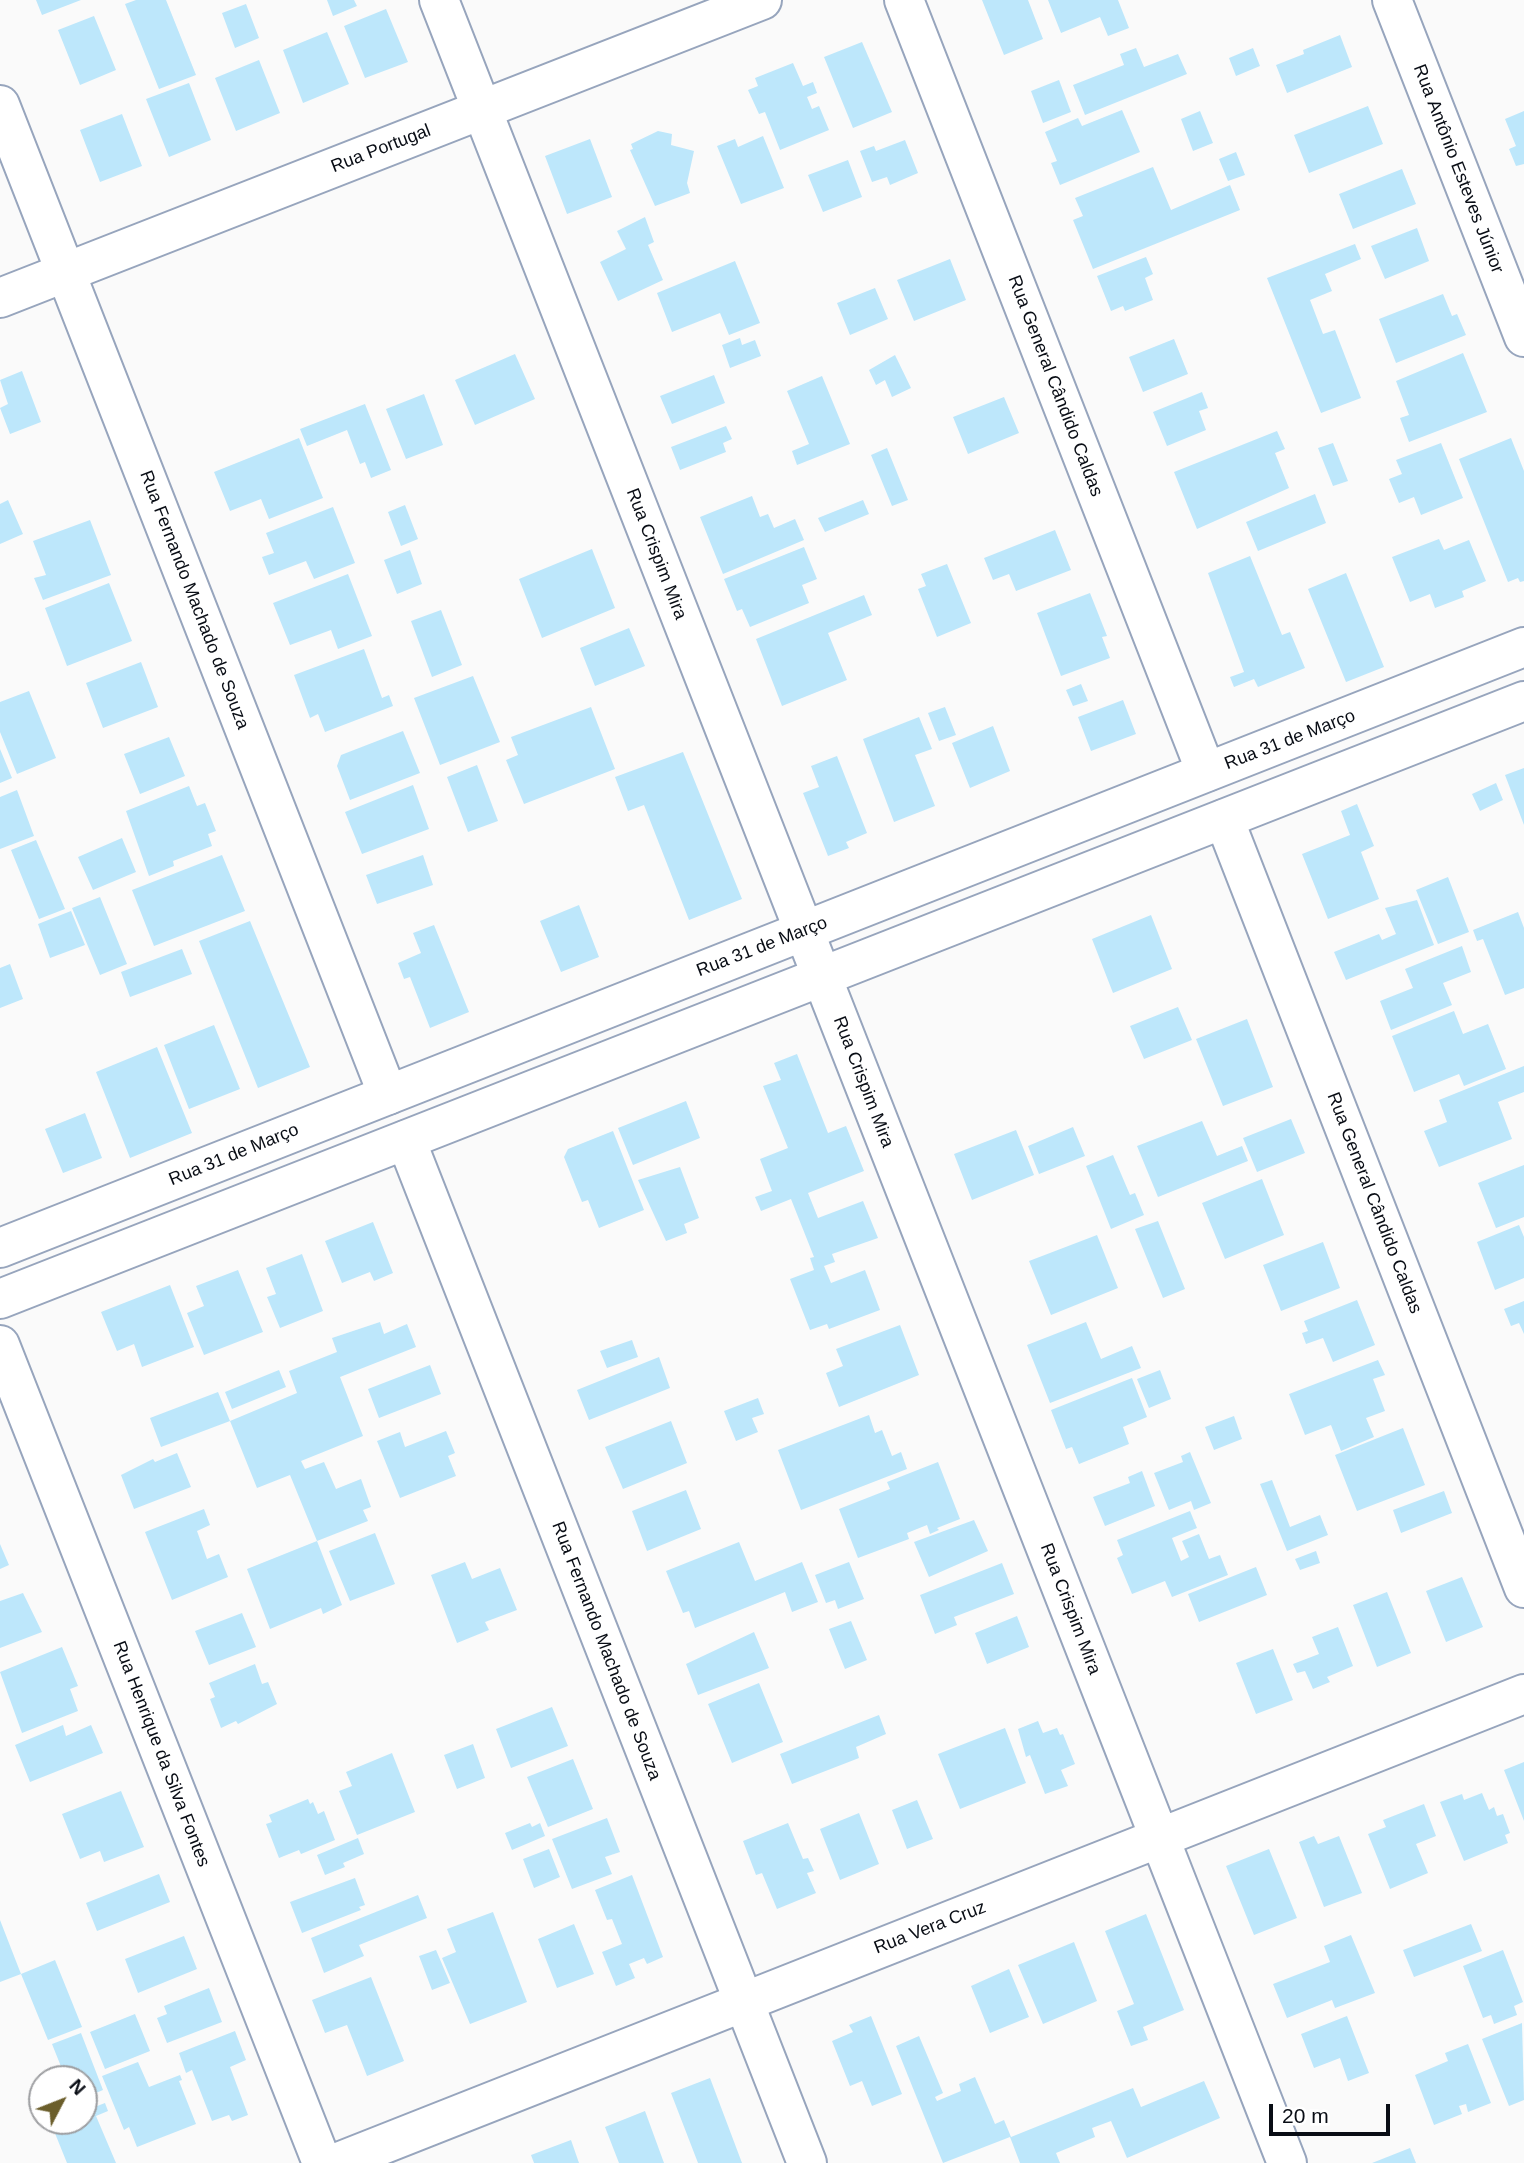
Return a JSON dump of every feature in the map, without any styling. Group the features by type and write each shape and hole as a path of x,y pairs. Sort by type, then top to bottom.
{"street":[{"name":"Rua Crispim Mira","path":"439,0 1287,2163"},
{"name":"Rua Portugal","path":"0,298 762,0"},
{"name":"Rua General Cândido Caldas","path":"904,0 1206,772"},
{"name":"Rua Antônio Esteves Júnior","path":"1392,0 1524,337"},
{"name":"Rua Fernando Machado de Souza","path":"0,105 388,1095"},
{"name":"Rua 31 de Março","path":"0,1248 1524,647"},
{"path":"0,1299 1524,701"},
{"name":"Rua General Cândido Caldas","path":"1224,819 1524,1588"},
{"name":"Rua Fernando Machado de Souza","path":"406,1140 807,2163"},
{"name":"Rua Henrique da Silva Fontes","path":"0,1345 321,2163"},
{"name":"Rua Vera Cruz","path":"336,2163 1524,1694"}],"building":[{"path":"36,0 81,0 42,15"},
{"path":"136,0 166,0 196,75 159,89 125,4"},
{"path":"327,0 354,0 357,6 333,16"},
{"path":"982,0 1028,0 1043,39 1004,55"},
{"path":"1048,0 1118,0 1129,28 1108,36 1100,17 1061,33"},
{"path":"246,4 259,38 235,48 222,13"},
{"path":"386,9 408,62 365,78 344,26"},
{"path":"94,16 116,70 80,85 58,30"},
{"path":"327,32 349,84 303,103 283,50"},
{"path":"1340,35 1352,67 1287,93 1276,65 1304,54 1303,50"},
{"path":"862,42 892,112 853,128 824,57"},
{"path":"1136,48 1144,67 1178,54 1187,74 1085,115 1073,85 1124,65 1120,54"},
{"path":"1253,48 1260,66 1236,76 1229,58"},
{"path":"259,60 280,113 236,131 215,78"},
{"path":"793,63 803,86 813,82 817,93 807,97 812,109 819,106 829,130 780,150 765,112 759,114 748,90 758,86 755,78"},
{"path":"1059,80 1071,112 1043,123 1031,91"},
{"path":"189,83 211,140 169,157 146,99"},
{"path":"1368,106 1383,144 1309,173 1294,135"},
{"path":"1122,110 1140,152 1060,185 1051,163 1057,161 1045,132 1078,118 1082,126"},
{"path":"1200,111 1213,143 1193,151 1181,119"},
{"path":"1524,111 1524,164 1516,166 1509,149 1516,146 1505,119"},
{"path":"122,114 142,166 100,182 80,130"},
{"path":"658,131 672,134 671,145 694,151 687,183 690,193 655,206 630,150 633,149 631,144"},
{"path":"763,136 784,188 741,204 717,146 735,139 738,147"},
{"path":"590,139 612,197 567,214 545,156"},
{"path":"905,140 918,173 890,185 887,177 872,182 860,151 874,146 876,151"},
{"path":"1236,152 1245,175 1228,181 1219,159"},
{"path":"848,160 862,197 823,212 808,175"},
{"path":"1153,167 1171,210 1230,185 1240,210 1093,269 1073,220 1083,216 1075,198"},
{"path":"1402,169 1416,204 1353,229 1339,194"},
{"path":"645,217 654,242 648,245 663,280 618,301 600,262 626,249 617,231"},
{"path":"1417,228 1429,261 1385,279 1371,246"},
{"path":"1355,244 1361,259 1325,274 1332,291 1310,300 1323,334 1335,330 1361,398 1321,413 1267,278"},
{"path":"1146,257 1153,274 1145,278 1153,300 1125,311 1123,306 1111,311 1097,276"},
{"path":"950,259 966,300 914,321 897,280"},
{"path":"735,261 760,323 729,335 720,313 672,332 657,293"},
{"path":"875,288 888,319 850,335 837,303"},
{"path":"1443,294 1452,316 1457,314 1466,335 1396,363 1379,319"},
{"path":"740,338 742,345 755,340 761,356 730,368 722,345"},
{"path":"1174,339 1188,374 1143,392 1129,357"},
{"path":"1463,353 1487,412 1409,442 1400,418 1409,415 1396,381"},
{"path":"515,354 535,399 475,425 455,380"},
{"path":"895,355 911,388 892,397 885,380 876,385 869,370"},
{"path":"22,371 41,422 10,434 0,408 8,404 0,380"},
{"path":"714,375 725,403 672,424 660,396"},
{"path":"822,376 850,444 797,465 792,451 809,444 787,391"},
{"path":"1202,392 1208,408 1199,411 1206,430 1167,446 1153,412"},
{"path":"424,394 443,445 406,459 386,409"},
{"path":"1004,397 1019,433 968,454 953,417"},
{"path":"365,404 391,470 371,478 365,462 360,464 347,430 307,446 300,429"},
{"path":"726,426 732,439 723,443 726,452 680,470 671,447"},
{"path":"1277,431 1285,449 1275,453 1289,488 1197,529 1174,472"},
{"path":"299,438 323,498 269,519 261,499 230,511 214,472"},
{"path":"1511,438 1524,471 1524,581 1520,582 1518,578 1508,582 1459,459"},
{"path":"1333,443 1348,481 1333,486 1318,448"},
{"path":"1441,443 1463,498 1421,515 1414,497 1399,503 1389,479 1402,474 1396,460"},
{"path":"887,448 908,500 892,506 871,455"},
{"path":"1315,494 1326,523 1258,551 1246,522"},
{"path":"752,496 760,517 768,514 774,528 795,519 804,540 723,574 700,517"},
{"path":"8,500 23,534 0,544 0,504"},
{"path":"863,500 869,514 825,532 818,518"},
{"path":"405,505 418,539 401,546 388,512"},
{"path":"333,507 355,563 314,579 306,561 269,575 262,557 274,553 266,533"},
{"path":"90,520 111,575 43,600 34,578 46,575 33,541"},
{"path":"1055,530 1071,570 1016,591 1009,574 993,580 984,558"},
{"path":"1439,539 1444,550 1469,540 1486,581 1462,591 1464,597 1435,608 1430,594 1410,602 1392,557"},
{"path":"804,547 817,579 802,585 809,603 750,627 742,609 737,611 724,579"},
{"path":"592,549 615,608 542,638 519,579"},
{"path":"410,550 422,584 397,594 384,560"},
{"path":"1250,556 1282,635 1290,632 1305,668 1258,687 1254,679 1234,687 1230,677 1244,672 1208,573"},
{"path":"947,564 971,623 937,637 918,589 926,586 921,574"},
{"path":"1346,573 1384,667 1346,682 1308,589"},
{"path":"348,574 372,636 338,649 331,630 290,645 273,603"},
{"path":"109,583 132,641 67,666 45,608"},
{"path":"1090,593 1107,636 1102,637 1110,658 1061,676 1037,613"},
{"path":"864,595 872,615 828,633 847,680 782,706 756,639"},
{"path":"441,610 462,665 432,677 411,621"},
{"path":"629,628 645,666 595,686 580,648"},
{"path":"364,649 382,698 389,695 393,706 325,732 318,714 310,718 294,675"},
{"path":"141,662 158,707 103,728 86,683"},
{"path":"473,676 500,742 440,765 414,698"},
{"path":"1081,684 1088,701 1073,706 1066,690"},
{"path":"29,691 56,758 17,774 0,732 0,702"},
{"path":"1123,700 1136,734 1091,751 1078,717"},
{"path":"591,707 615,769 524,804 506,760 518,755 511,737"},
{"path":"945,707 956,735 939,741 928,713"},
{"path":"919,717 932,749 915,755 935,806 894,822 863,739"},
{"path":"993,726 1010,771 970,788 952,743"},
{"path":"403,731 420,773 350,800 337,766 341,755"},
{"path":"169,737 185,776 140,794 124,754"},
{"path":"0,749 12,778 0,783"},
{"path":"683,752 742,899 689,920 644,805 628,811 615,777"},
{"path":"837,756 867,833 846,842 849,848 828,856 803,793 819,787 811,766"},
{"path":"477,765 498,821 468,832 447,777"},
{"path":"1524,768 1524,825 1505,775"},
{"path":"1496,783 1503,800 1480,811 1472,794"},
{"path":"413,785 429,829 362,854 345,812"},
{"path":"189,786 197,806 205,803 216,831 208,834 212,846 173,861 174,866 149,876 126,811"},
{"path":"17,790 34,836 0,849 0,797"},
{"path":"1357,804 1374,846 1361,852 1379,899 1328,919 1302,854 1350,835 1341,811"},
{"path":"122,838 136,872 93,890 78,857"},
{"path":"36,840 65,909 39,919 11,850"},
{"path":"222,855 245,911 154,946 132,890"},
{"path":"423,855 433,885 377,904 366,875"},
{"path":"1448,877 1469,932 1438,944 1416,890"},
{"path":"100,897 127,964 100,975 72,908"},
{"path":"1417,900 1434,945 1346,980 1334,952 1379,934 1382,940 1396,934 1385,908"},
{"path":"579,905 599,957 561,972 540,921"},
{"path":"71,911 85,945 50,958 38,924"},
{"path":"1518,912 1524,928 1524,988 1505,995 1483,939 1477,941 1473,930"},
{"path":"1151,915 1172,969 1113,993 1092,939"},
{"path":"250,921 310,1067 258,1088 199,941"},
{"path":"434,925 469,1012 430,1028 410,977 404,979 398,963 421,953 413,933"},
{"path":"1462,946 1471,972 1443,983 1452,1005 1391,1030 1380,1001 1413,988 1405,969"},
{"path":"182,949 192,974 130,997 121,972"},
{"path":"10,964 23,999 0,1008 0,968"},
{"path":"1178,1007 1192,1040 1144,1059 1130,1026"},
{"path":"1454,1011 1463,1034 1488,1024 1506,1069 1464,1086 1459,1074 1414,1092 1392,1036"},
{"path":"1247,1019 1273,1087 1223,1106 1196,1039"},
{"path":"214,1025 240,1089 189,1109 164,1045"},
{"path":"157,1047 192,1133 130,1158 96,1072"},
{"path":"797,1054 828,1133 846,1126 864,1171 808,1193 818,1218 863,1201 878,1238 832,1254 835,1262 824,1266 831,1283 865,1270 880,1310 829,1329 827,1324 810,1330 790,1279 814,1270 810,1258 814,1257 791,1199 761,1211 755,1197 772,1191 760,1159 788,1148 763,1086 781,1080 774,1063"},
{"path":"1524,1066 1524,1092 1498,1102 1512,1139 1439,1167 1424,1131 1447,1122 1439,1100"},
{"path":"686,1101 700,1138 633,1165 618,1128"},
{"path":"85,1113 102,1158 63,1173 45,1129"},
{"path":"1291,1119 1305,1153 1257,1172 1243,1138"},
{"path":"1202,1121 1217,1156 1242,1146 1248,1161 1158,1197 1137,1146"},
{"path":"1073,1127 1085,1156 1039,1174 1028,1146"},
{"path":"1016,1130 1034,1175 972,1200 954,1154"},
{"path":"613,1131 644,1210 599,1228 588,1200 582,1202 564,1157 568,1149"},
{"path":"1113,1155 1130,1195 1135,1193 1144,1215 1111,1229 1086,1166"},
{"path":"1524,1165 1524,1217 1496,1228 1478,1183"},
{"path":"680,1167 699,1218 684,1224 687,1233 666,1241 638,1180"},
{"path":"1262,1179 1284,1235 1225,1259 1202,1203"},
{"path":"1158,1221 1185,1289 1163,1298 1135,1229"},
{"path":"373,1222 393,1273 374,1281 370,1272 342,1283 325,1241"},
{"path":"1519,1225 1524,1237 1524,1278 1495,1290 1477,1242"},
{"path":"1097,1235 1118,1288 1051,1315 1029,1261"},
{"path":"1323,1242 1340,1288 1281,1311 1263,1265"},
{"path":"302,1254 323,1311 280,1328 267,1297 276,1294 266,1268"},
{"path":"238,1270 263,1332 204,1355 187,1313 204,1306 196,1286"},
{"path":"170,1285 194,1347 142,1367 134,1344 117,1351 101,1312"},
{"path":"1357,1300 1375,1345 1333,1362 1323,1338 1306,1344 1302,1333 1308,1331 1304,1321"},
{"path":"1524,1301 1524,1334 1519,1323 1511,1326 1504,1309"},
{"path":"380,1322 384,1334 407,1324 416,1347 340,1377 363,1436 301,1461 305,1469 324,1462 336,1489 361,1479 371,1507 363,1510 368,1521 317,1541 290,1475 257,1488 230,1421 297,1393 289,1371 337,1352 332,1338"},
{"path":"1086,1322 1101,1359 1132,1346 1141,1368 1050,1403 1027,1345"},
{"path":"900,1325 919,1375 839,1407 826,1373 843,1366 836,1349"},
{"path":"632,1340 638,1357 607,1368 600,1351"},
{"path":"659,1357 670,1388 589,1420 577,1390"},
{"path":"1378,1360 1385,1375 1373,1379 1385,1411 1366,1418 1374,1437 1341,1451 1331,1425 1305,1435 1289,1394"},
{"path":"430,1365 441,1394 379,1418 368,1389"},
{"path":"279,1370 286,1387 232,1409 225,1392"},
{"path":"1160,1370 1171,1399 1149,1408 1137,1379"},
{"path":"1132,1378 1147,1417 1123,1427 1129,1444 1079,1464 1072,1447 1066,1449 1051,1410"},
{"path":"218,1392 230,1421 161,1447 150,1418"},
{"path":"758,1398 764,1414 752,1418 758,1432 736,1441 724,1411"},
{"path":"869,1415 875,1433 882,1430 892,1456 901,1452 907,1469 801,1510 778,1450"},
{"path":"1234,1416 1242,1439 1214,1450 1205,1427"},
{"path":"671,1421 687,1463 623,1489 605,1447"},
{"path":"1403,1428 1425,1485 1357,1511 1335,1455"},
{"path":"446,1431 455,1453 448,1456 456,1476 400,1498 377,1441 400,1432 405,1447"},
{"path":"1190,1452 1211,1503 1194,1510 1191,1501 1169,1510 1154,1473 1183,1462 1181,1456"},
{"path":"177,1453 191,1487 134,1509 121,1475 153,1459 155,1462"},
{"path":"938,1462 960,1519 937,1528 939,1530 930,1534 927,1525 907,1533 909,1539 858,1558 839,1509 890,1489 887,1482"},
{"path":"1142,1471 1155,1506 1105,1526 1093,1497 1130,1483 1128,1477"},
{"path":"1272,1480 1290,1527 1320,1515 1328,1535 1287,1551 1260,1484"},
{"path":"686,1490 701,1529 647,1551 632,1511"},
{"path":"1444,1491 1452,1513 1401,1533 1393,1510"},
{"path":"204,1509 210,1525 197,1531 207,1559 219,1554 228,1577 172,1600 145,1532"},
{"path":"1190,1511 1197,1528 1172,1538 1181,1561 1189,1557 1182,1541 1199,1534 1209,1559 1220,1555 1228,1575 1172,1597 1165,1581 1132,1594 1117,1558 1123,1555 1117,1540"},
{"path":"974,1520 988,1551 929,1577 914,1542"},
{"path":"375,1533 395,1584 350,1601 329,1551"},
{"path":"317,1541 342,1605 323,1614 321,1608 270,1629 247,1569"},
{"path":"739,1542 755,1581 802,1562 818,1602 792,1612 785,1592 695,1628 689,1611 683,1613 666,1571"},
{"path":"0,1544 9,1565 0,1569"},
{"path":"1316,1551 1320,1563 1300,1570 1295,1559"},
{"path":"465,1562 472,1579 500,1568 517,1610 485,1622 489,1630 457,1643 431,1575"},
{"path":"849,1562 864,1599 838,1609 835,1600 826,1603 815,1575"},
{"path":"1002,1563 1014,1594 954,1617 957,1625 935,1634 920,1595"},
{"path":"1256,1567 1267,1595 1199,1622 1188,1594"},
{"path":"1462,1577 1483,1627 1446,1642 1426,1591"},
{"path":"1387,1592 1411,1653 1377,1667 1353,1605"},
{"path":"23,1593 42,1632 0,1648 0,1601"},
{"path":"242,1613 256,1647 209,1665 195,1631"},
{"path":"1017,1616 1029,1647 987,1664 975,1633"},
{"path":"851,1621 867,1660 845,1669 829,1629"},
{"path":"1338,1627 1353,1666 1327,1677 1330,1682 1313,1689 1305,1671 1297,1673 1293,1664 1319,1654 1312,1637"},
{"path":"754,1632 769,1668 698,1695 686,1664"},
{"path":"62,1647 78,1686 70,1689 78,1711 22,1733 0,1672"},
{"path":"1273,1649 1293,1700 1256,1714 1236,1663"},
{"path":"255,1664 262,1684 268,1682 277,1704 238,1724 236,1721 221,1728 210,1699 215,1697 209,1683"},
{"path":"759,1683 783,1742 732,1763 708,1704"},
{"path":"552,1707 568,1746 511,1768 496,1729"},
{"path":"879,1715 886,1734 856,1747 859,1758 792,1784 780,1754"},
{"path":"1038,1721 1043,1733 1057,1728 1060,1735 1063,1734 1075,1764 1061,1770 1068,1786 1045,1794 1030,1755 1026,1757 1018,1729"},
{"path":"63,1725 66,1736 91,1725 103,1753 30,1782 15,1745"},
{"path":"1005,1728 1026,1783 960,1809 938,1754"},
{"path":"473,1744 485,1778 457,1789 444,1755"},
{"path":"392,1753 415,1812 357,1835 339,1791 352,1786 346,1772"},
{"path":"573,1759 593,1809 548,1827 527,1777"},
{"path":"1524,1762 1524,1821 1504,1770"},
{"path":"121,1791 144,1847 104,1862 100,1851 80,1859 62,1814"},
{"path":"1482,1793 1489,1810 1494,1807 1497,1816 1503,1814 1510,1833 1505,1835 1508,1843 1464,1861 1440,1802 1462,1794 1464,1800"},
{"path":"308,1799 310,1804 313,1802 318,1814 324,1811 335,1840 301,1854 299,1850 279,1858 266,1824 272,1822 269,1815"},
{"path":"917,1800 933,1839 907,1849 892,1810"},
{"path":"1424,1804 1436,1836 1416,1844 1428,1873 1390,1889 1368,1834 1386,1827 1383,1820"},
{"path":"859,1813 879,1864 840,1880 820,1829"},
{"path":"607,1818 620,1852 605,1857 612,1874 572,1889 552,1839"},
{"path":"530,1823 532,1827 540,1823 545,1836 512,1850 505,1833"},
{"path":"788,1823 803,1859 808,1858 814,1871 807,1873 816,1893 777,1909 762,1873 756,1875 743,1841"},
{"path":"1314,1836 1318,1844 1339,1836 1362,1893 1324,1907 1299,1842"},
{"path":"358,1838 364,1854 343,1863 345,1867 325,1875 317,1855"},
{"path":"549,1849 560,1877 534,1888 523,1859"},
{"path":"1269,1849 1297,1918 1254,1935 1226,1866"},
{"path":"159,1874 170,1902 97,1931 86,1903"},
{"path":"632,1875 663,1957 647,1964 644,1958 629,1964 635,1978 616,1986 602,1952 622,1944 612,1919 607,1920 595,1890"},
{"path":"355,1878 365,1905 359,1907 361,1910 302,1933 290,1902"},
{"path":"418,1895 427,1918 359,1945 364,1956 324,1973 311,1938"},
{"path":"493,1912 527,2002 470,2024 442,1958 456,1952 447,1929"},
{"path":"1146,1914 1184,2010 1143,2027 1148,2040 1131,2046 1117,2011 1134,2004 1105,1931"},
{"path":"0,1920 21,1974 0,1982"},
{"path":"574,1924 594,1974 557,1988 538,1939"},
{"path":"1471,1924 1482,1951 1414,1977 1403,1950"},
{"path":"1351,1935 1375,1993 1335,2008 1332,2000 1287,2018 1273,1984 1330,1962 1324,1946"},
{"path":"184,1936 197,1969 138,1993 125,1959"},
{"path":"1074,1942 1097,2001 1043,2024 1018,1965"},
{"path":"436,1950 450,1983 432,1990 419,1956"},
{"path":"1503,1950 1523,2002 1514,2006 1517,2015 1494,2024 1491,2015 1483,2018 1463,1966"},
{"path":"55,1960 82,2027 48,2040 21,1974"},
{"path":"1009,1969 1029,2017 990,2033 971,1986"},
{"path":"371,1977 404,2061 367,2076 347,2025 325,2033 312,2000"},
{"path":"209,1988 222,2022 167,2043 157,2018 167,2014 164,2006"},
{"path":"135,2014 150,2051 105,2069 90,2032"},
{"path":"871,2016 902,2094 872,2106 862,2081 850,2086 832,2041 853,2032 849,2025"},
{"path":"1347,2016 1369,2073 1348,2081 1340,2058 1314,2068 1301,2034"},
{"path":"1522,2023 1524,2100 1509,2106 1482,2039"},
{"path":"235,2031 246,2060 230,2067 248,2115 232,2121 229,2115 212,2121 192,2070 186,2073 179,2053"},
{"path":"81,2033 93,2065 60,2065 52,2044"},
{"path":"919,2036 943,2093 935,2097 937,2101 961,2091 959,2084 975,2077 995,2124 1004,2120 1011,2137 1133,2088 1141,2107 1204,2081 1220,2118 1127,2158 1111,2121 1092,2128 1095,2137 1056,2153 1060,2163 1020,2163 1010,2137 943,2163 896,2046"},
{"path":"1468,2044 1491,2103 1468,2112 1466,2104 1459,2106 1462,2114 1434,2125 1415,2075 1448,2061 1445,2053"},
{"path":"138,2062 149,2087 180,2075 182,2080 179,2081 196,2124 137,2147 129,2127 124,2130 102,2076"},
{"path":"98,2077 103,2090 98,2092"},
{"path":"710,2078 742,2163 698,2163 671,2093"},
{"path":"105,2103 108,2111 98,2115 98,2106"},
{"path":"645,2111 664,2163 619,2163 605,2127"},
{"path":"98,2121 116,2163 67,2163 56,2135 98,2135"},
{"path":"571,2140 579,2163 534,2163 531,2155"},
{"path":"1410,2148 1416,2163 1372,2163"}]}
